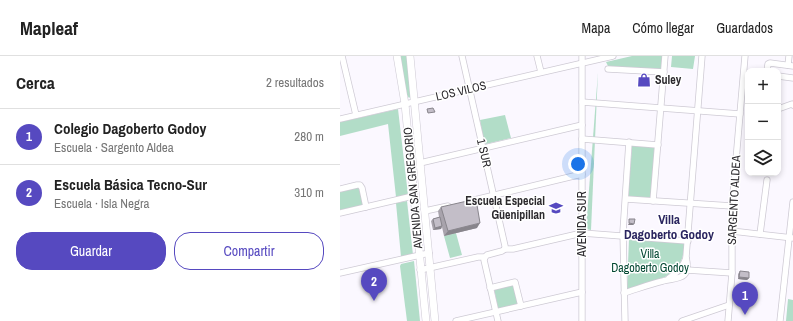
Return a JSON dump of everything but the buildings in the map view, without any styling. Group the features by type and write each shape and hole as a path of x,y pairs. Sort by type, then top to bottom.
{"main road":[{"name":"AVENIDA SAN GREGORIO","path":"396,56 405,104 426,321"},
{"name":"AVENIDA SAN GREGORIO","path":"410,56 435,321"}],"street":[{"path":"342,56 342,65 356,115"},
{"name":"1 SUR","path":"462,56 505,249"},
{"path":"537,56 541,72"},
{"name":"AVENIDA SUR","path":"582,56 582,321"},
{"name":"LOS VILOS","path":"340,119 613,56"},
{"path":"653,201 665,56"},
{"path":"624,293 682,276 687,270 686,257 702,56"},
{"name":"SARGENTO ALDEA","path":"728,321 732,273 732,206 745,56"},
{"path":"767,68 768,64 770,63 790,66 789,56"},
{"path":"608,68 664,72"},
{"path":"781,76 793,78"},
{"path":"582,102 740,114"},
{"path":"781,108 792,104 793,105"},
{"path":"420,163 582,125"},
{"path":"582,139 658,145"},
{"path":"625,321 624,236 630,142"},
{"path":"460,203 582,174"},
{"path":"760,234 767,180"},
{"path":"340,189 357,185 360,186 362,188 366,207"},
{"path":"340,213 413,196"},
{"path":"626,199 732,206"},
{"path":"780,321 791,237 793,202"},
{"path":"424,211 453,204"},
{"path":"732,232 791,237"},
{"path":"420,270 478,257 485,257 486,255 505,249 513,249 582,233 688,241"},
{"path":"340,274 429,253"},
{"path":"485,257 484,259 498,321"},
{"path":"663,281 680,268 686,257"},
{"path":"687,270 732,273"},
{"path":"490,288 515,282 521,306"},
{"path":"456,321 582,292"},
{"path":"682,321 729,306"}],"green space":[{"path":"400,56 408,56 411,96 409,98 407,95"},
{"path":"632,56 663,56 661,71 608,66 606,62"},
{"path":"672,56 695,56 693,69 671,67"},
{"path":"598,72 591,230 586,229"},
{"path":"398,109 408,195 396,197 388,124 340,136 340,122"},
{"path":"505,115 511,138 486,144 484,142 480,120"},
{"path":"632,146 655,147 651,199 628,197"},
{"path":"359,187 363,205 340,210 340,192"},
{"path":"407,201 413,255 401,257 396,203"},
{"path":"456,233 462,255 450,258 444,236"},
{"name":"Villa Dagoberto Godoy","path":"629,239 685,243 680,264 674,271 662,278 627,289"},
{"path":"414,261 420,321 407,321 400,266 401,264"},
{"path":"513,283 519,303 518,305 500,309 498,308 494,289"},
{"path":"788,299 793,300 793,321 786,321"}],"place":[{"name":"Suley","path":"644,80"},
{"name":"Escuela Especial Güenipillan","path":"556,208"},
{"name":"Escuela Básica Tecno-Sur","path":"374,301"},
{"name":"Colegio Dagoberto Godoy","path":"745,315"}],"district":[{"name":"Villa Dagoberto Godoy","path":"669,226"}]}
